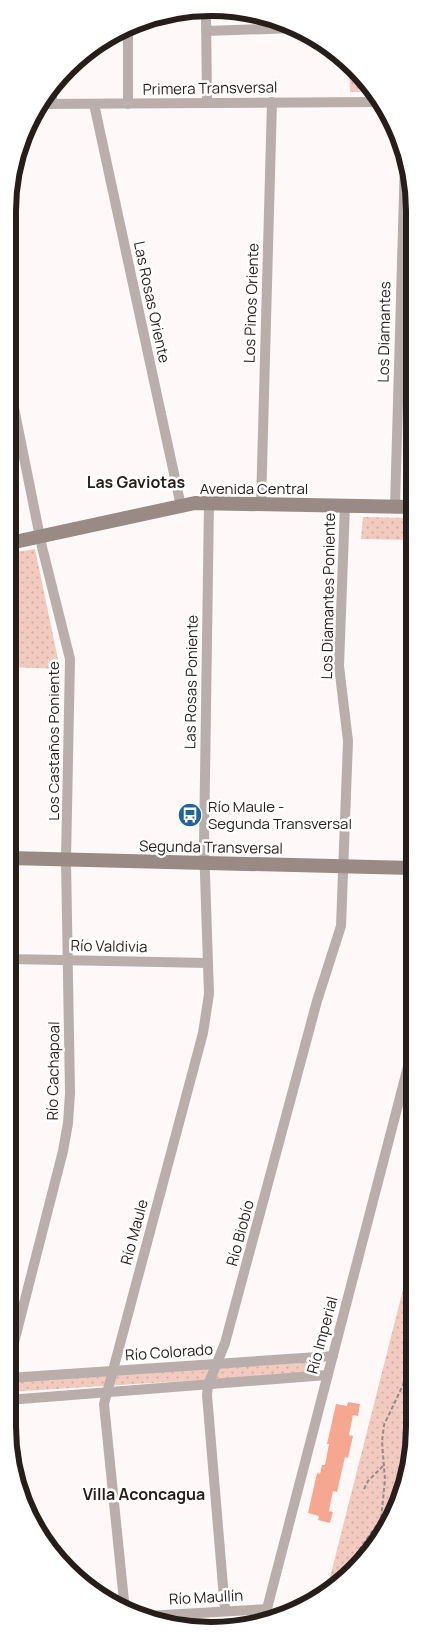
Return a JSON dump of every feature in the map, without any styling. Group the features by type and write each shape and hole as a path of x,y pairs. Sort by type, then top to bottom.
{"street":[{"path":"206,16 207,103"},
{"path":"206,30 278,28"},
{"path":"128,35 128,104"},
{"path":"52,98 52,104"},
{"name":"Los Pinos Oriente","path":"261,504 272,102"},
{"name":"Primera Transversal","path":"48,104 372,102"},
{"name":"Las Rosas Oriente","path":"94,104 181,506"},
{"name":"Los Diamantes","path":"395,506 404,188"},
{"name":"Los Castaños Poniente","path":"16,417 41,537 70,659 66,860"},
{"name":"Avenida Central","path":"16,542 181,506 209,503 406,507"},
{"name":"Las Rosas Poniente","path":"204,862 209,503"},
{"name":"Los Diamantes Poniente","path":"344,866 348,741 339,666 345,505"},
{"name":"Segunda Transversal","path":"16,858 406,868"},
{"name":"Río Cachapoal","path":"16,1334 68,1123 70,1093 69,960 66,860"},
{"name":"Río Maule","path":"124,1601 105,1414 107,1393 203,1033 209,994 204,862"},
{"name":"Río Biobío","path":"225,1610 208,1385 225,1343 317,1001 341,926 344,866"},
{"name":"Río Valdivia","path":"16,959 208,963"},
{"name":"Río Imperial","path":"266,1613 406,1074"},
{"name":"Río Colorado","path":"16,1377 333,1356"},
{"path":"16,1399 327,1374"},
{"name":"Río Maullín","path":"161,1615 225,1610 267,1610"}],"path":[{"path":"347,1566 381,1519 384,1495 382,1442 384,1425 406,1379"},
{"path":"364,1489 368,1481 384,1465"}],"shaded area":[{"path":"349,73 366,92 350,92"},
{"path":"363,517 406,518 406,540 361,539"},
{"path":"35,549 60,669 16,667 16,552"},
{"path":"406,1278 406,1427 399,1477 386,1513 366,1546 349,1565 329,1583"},
{"path":"315,1362 313,1373 16,1392 16,1381"}],"building":[{"path":"348,1402 360,1404 358,1416 353,1415 349,1435 353,1436 348,1458 345,1457 337,1492 333,1491 329,1511 333,1512 330,1523 318,1520 319,1516 308,1513 317,1473 320,1474 322,1465 325,1465 329,1444 327,1444 336,1404 347,1406"}],"place":[{"name":"Río Maule - Segunda Transversal","path":"190,815"}],"district":[{"name":"Las Gaviotas","path":"136,482"},
{"name":"Villa Aconcagua","path":"144,1494"}]}
